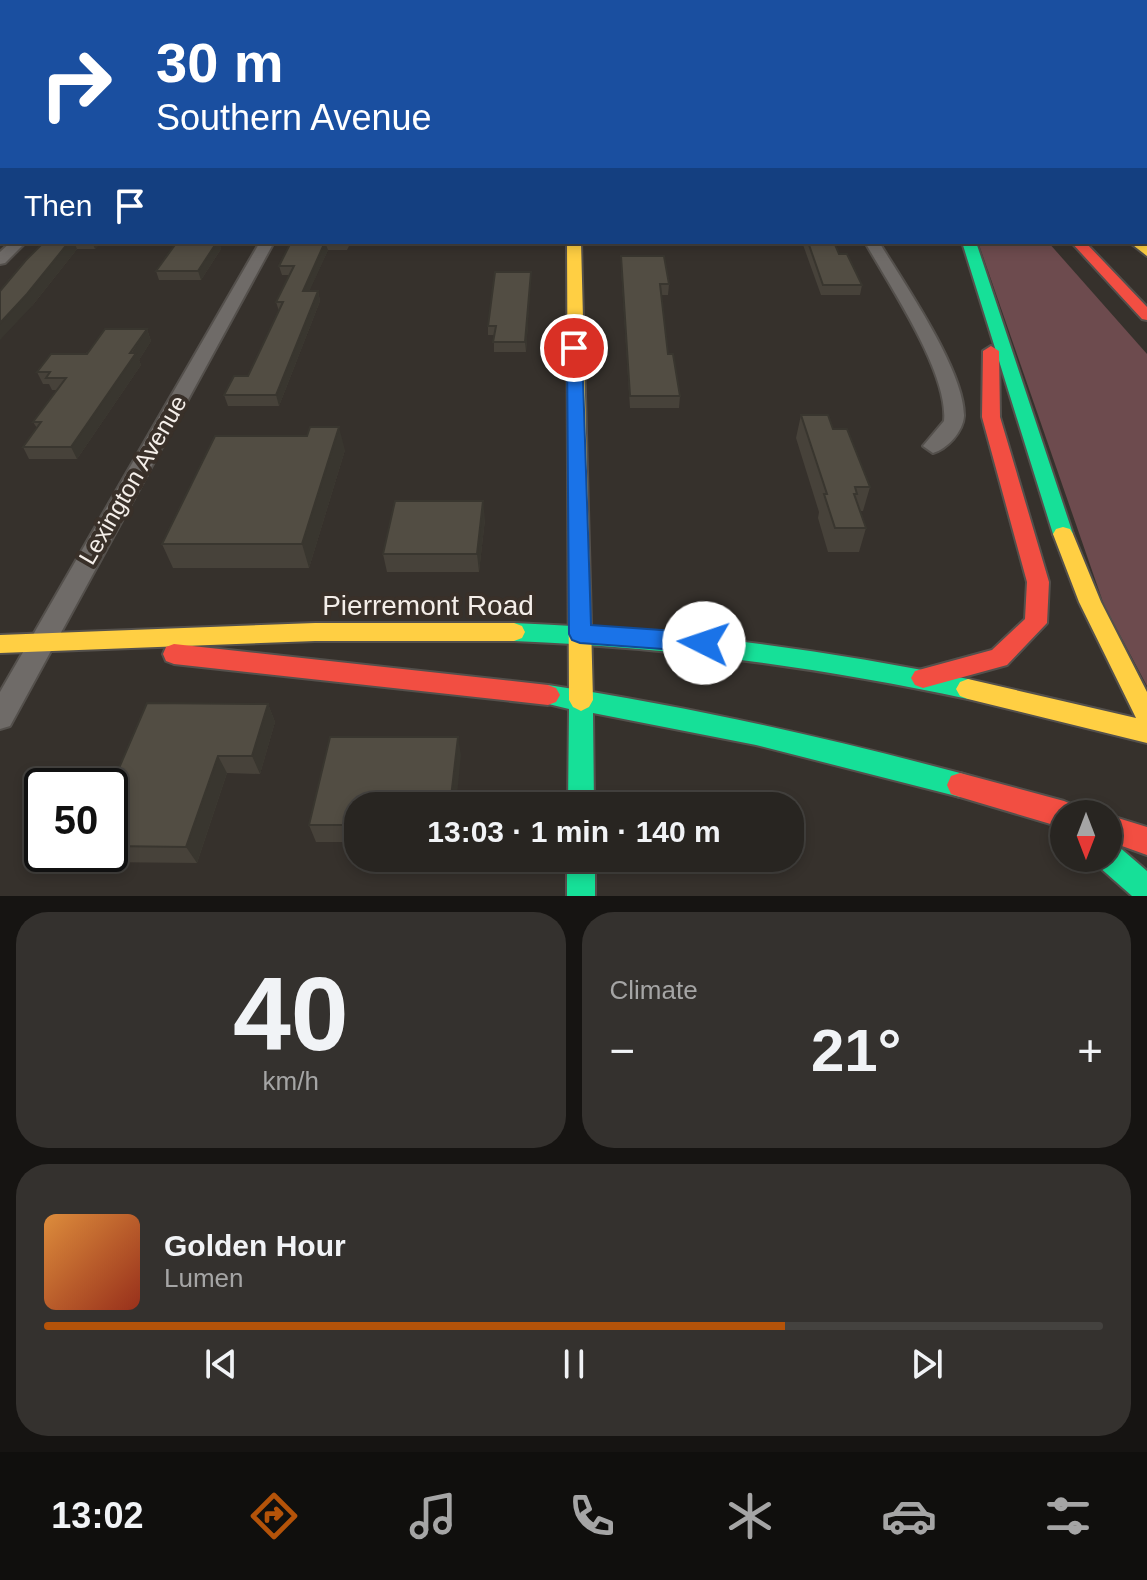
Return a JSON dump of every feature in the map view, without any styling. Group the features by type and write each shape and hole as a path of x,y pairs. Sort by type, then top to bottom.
{"main road":[{"path":"574,244 581,792"},
{"path":"970,244 1070,559 1114,661 1147,716"},
{"path":"1080,244 1147,316"},
{"path":"923,678 999,658 1036,623 1038,582 991,417 992,312"},
{"name":"Pierremont Road","path":"0,644 83,644 315,632 580,634 704,643 839,662 923,678 1147,732"},
{"name":"Pierremont Road","path":"83,644 394,675 654,712 934,776 1050,810"},
{"path":"1122,833 1147,841"},
{"path":"1122,868 1147,890"},
{"path":"581,872 581,896"}],"street":[{"path":"0,260 17,244"},
{"name":"Lexington Avenue","path":"0,717 266,244"},
{"path":"873,244 942,371 954,403 951,427 933,446"}],"shaded area":[{"path":"979,244 1050,244 1147,354 1147,686 1104,605"}],"building":[{"path":"42,244 67,244 0,323 0,291"},
{"path":"176,244 216,244 198,271 156,271"},
{"path":"290,244 324,244 303,291 318,291 276,395 224,395 234,376 248,376 283,302 276,302 294,266 279,266"},
{"path":"809,244 835,244 839,254 847,254 862,285 823,285"},
{"path":"621,256 664,256 669,284 660,284 668,354 673,354 680,396 630,396"},
{"path":"495,272 531,272 525,342 493,342 496,326 488,326"},
{"path":"105,329 147,329 130,353 136,353 71,447 23,447 41,422 33,422 66,378 46,378 50,372 37,372 51,354 87,354"},
{"path":"801,415 828,415 833,429 847,429 870,487 855,487 857,494 854,494 866,528 835,528"},
{"path":"310,427 339,427 302,544 162,544 215,436 307,436"},
{"path":"395,501 483,501 477,554 383,554"},
{"path":"147,703 268,704 252,756 218,756 186,847 128,846 128,768 119,768"},
{"path":"330,737 458,737 452,792 344,792 344,825 309,825"}],"traffic: fast":[{"path":"970,244 1063,534"},
{"path":"514,632 629,638 742,650 855,667 968,689"},
{"path":"548,695 756,734 960,785"},
{"path":"581,700 581,792"},
{"path":"1122,868 1147,890"},
{"path":"581,872 581,896"}],"traffic: slow":[{"path":"574,244 581,700"},
{"path":"1138,244 1147,252"},
{"path":"1063,534 1090,602 1147,716"},
{"path":"0,644 315,632 514,632"},
{"path":"968,689 1147,732"}],"traffic: jam":[{"path":"1080,244 1147,316"},
{"path":"923,678 999,658 1036,623 1038,582 991,417 991,351"},
{"path":"174,654 548,695"},
{"path":"960,785 1050,810"},
{"path":"1122,833 1147,841"}],"route":[{"path":"574,348 580,634 704,643"}]}
